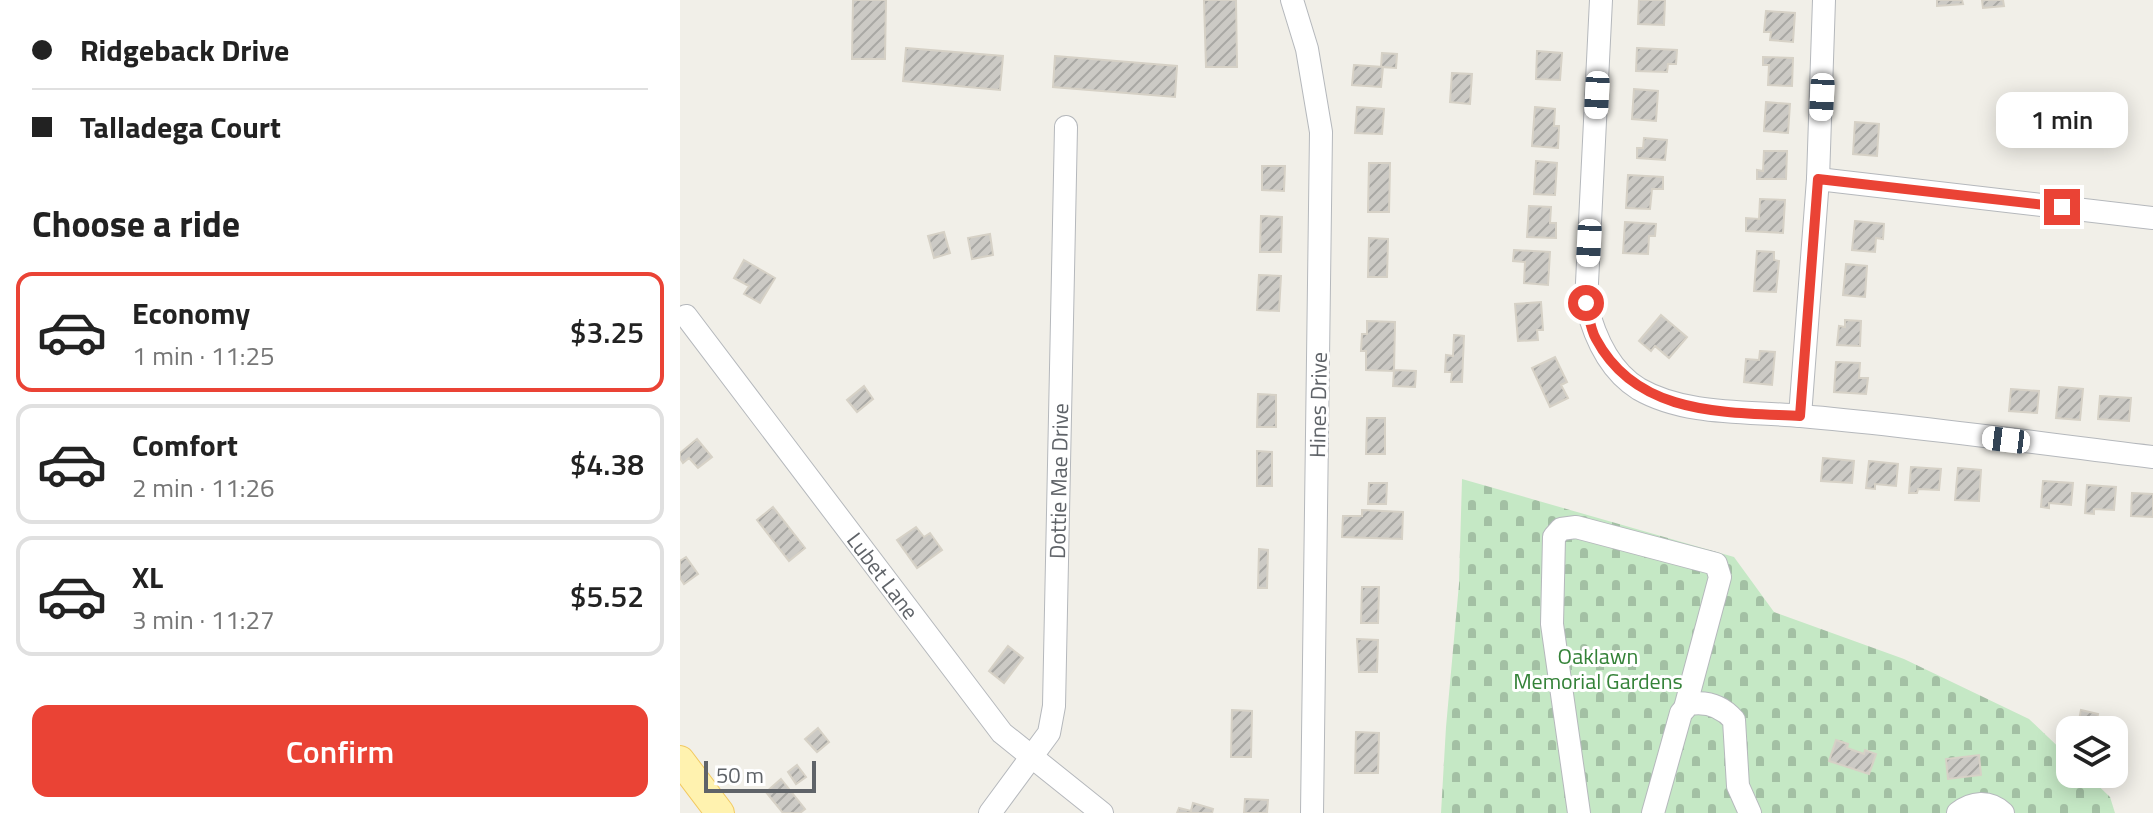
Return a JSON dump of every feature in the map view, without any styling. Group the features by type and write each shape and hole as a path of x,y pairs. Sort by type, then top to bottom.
{"main road":[{"path":"680,760 720,813"}],"street":[{"name":"Hines Drive","path":"1292,0 1307,49 1321,132 1312,813"},
{"path":"1601,0 1586,303 1594,337 1615,368 1638,389 1674,403 1736,412 1800,416 2153,457"},
{"path":"1800,416 1818,179 1824,0"},
{"name":"Dottie Mae Drive","path":"990,813 1049,733 1054,706 1066,127"},
{"path":"1818,179 2153,218"},
{"name":"Lubet Lane","path":"686,316 1002,733 1102,813"},
{"path":"1579,813 1552,624 1554,537 1561,529 1576,527 1716,564 1720,577 1653,813"},
{"path":"1685,708 1696,703 1708,703 1734,720 1738,786 1750,813"},
{"path":"1958,813 1968,806 1984,804 1997,807 2003,813"}],"green space":[{"name":"Oaklawn Memorial Gardens","path":"1462,479 1734,557 1774,612 1904,659 2029,719 2056,745 2056,788 2101,788 2110,797 2115,813 1441,813 1459,584"}],"building":[{"path":"853,0 886,0 885,59 852,59"},
{"path":"1204,0 1236,0 1237,67 1206,67"},
{"path":"1639,0 1665,0 1664,25 1638,24"},
{"path":"1937,0 1962,0 1963,4 1937,6"},
{"path":"1982,0 2003,0 2004,6 1983,8"},
{"path":"1766,11 1795,13 1793,42 1770,40 1771,32 1764,32"},
{"path":"906,48 1003,56 1000,90 903,81"},
{"path":"1637,48 1677,50 1676,64 1668,64 1667,72 1636,71"},
{"path":"1537,51 1562,53 1560,80 1536,79"},
{"path":"1382,53 1397,54 1396,68 1381,67"},
{"path":"1055,56 1177,66 1175,97 1053,87"},
{"path":"1763,57 1793,58 1792,86 1768,85 1769,65 1763,65"},
{"path":"1354,65 1383,67 1381,87 1352,85"},
{"path":"1452,73 1472,74 1470,104 1450,102"},
{"path":"1634,89 1658,91 1656,121 1632,119"},
{"path":"1766,102 1790,104 1788,133 1764,131"},
{"path":"1357,107 1384,109 1382,134 1355,133"},
{"path":"1535,107 1555,109 1554,126 1559,126 1558,148 1532,146"},
{"path":"1855,122 1879,124 1877,156 1853,154"},
{"path":"1644,138 1667,140 1665,160 1637,158 1637,148 1643,148"},
{"path":"1764,151 1787,151 1786,179 1757,179 1757,170 1763,171"},
{"path":"1536,161 1557,163 1555,195 1534,194"},
{"path":"1369,163 1390,163 1389,212 1368,212"},
{"path":"1262,166 1285,166 1284,191 1262,190"},
{"path":"1628,175 1663,177 1663,189 1652,189 1650,209 1626,208"},
{"path":"1760,199 1785,200 1783,233 1746,231 1746,218 1759,219"},
{"path":"1529,206 1551,207 1550,223 1556,223 1556,238 1527,237"},
{"path":"1261,216 1282,217 1281,252 1260,252"},
{"path":"1855,221 1884,224 1883,239 1876,238 1875,252 1852,250"},
{"path":"1625,222 1656,224 1655,236 1649,236 1648,254 1623,253"},
{"path":"944,232 950,253 934,258 928,236"},
{"path":"990,234 993,255 972,259 968,238"},
{"path":"1369,238 1388,239 1387,277 1368,277"},
{"path":"1514,250 1550,252 1548,285 1524,283 1525,262 1513,261"},
{"path":"1757,251 1774,252 1774,260 1779,261 1776,292 1754,291"},
{"path":"744,260 775,278 760,303 744,294 749,286 734,278"},
{"path":"1846,264 1867,266 1865,297 1843,295"},
{"path":"1259,275 1281,276 1279,311 1257,310"},
{"path":"1541,302 1543,330 1537,330 1538,340 1518,341 1515,304"},
{"path":"1661,315 1687,337 1669,358 1655,346 1651,351 1639,341"},
{"path":"1845,320 1861,321 1860,346 1837,345 1839,326 1845,327"},
{"path":"1367,321 1395,322 1394,371 1366,370 1366,351 1361,351 1362,334 1367,334"},
{"path":"1454,335 1464,336 1462,382 1451,382 1452,372 1445,372 1446,355 1453,356"},
{"path":"1760,351 1775,352 1772,385 1744,382 1746,359 1759,360"},
{"path":"1555,357 1567,382 1561,385 1568,398 1550,407 1532,368"},
{"path":"1836,362 1860,363 1859,378 1868,378 1866,394 1834,392"},
{"path":"1394,370 1416,371 1415,387 1393,386"},
{"path":"864,386 873,399 857,412 847,400"},
{"path":"2059,387 2083,389 2080,420 2056,418"},
{"path":"2011,389 2039,391 2037,413 2009,411"},
{"path":"1258,394 1276,395 1276,427 1257,427"},
{"path":"2100,396 2131,398 2129,421 2098,419"},
{"path":"1367,418 1385,418 1385,454 1366,454"},
{"path":"697,439 712,457 698,468 689,458 683,463 680,458 680,453"},
{"path":"1257,451 1272,452 1272,486 1257,486"},
{"path":"1823,458 1854,461 1852,483 1821,481"},
{"path":"1869,461 1898,464 1896,486 1875,484 1875,489 1866,488"},
{"path":"1911,467 1941,469 1939,490 1918,489 1917,493 1909,493"},
{"path":"1958,468 1981,470 1979,501 1955,500"},
{"path":"2043,481 2073,483 2071,505 2049,503 2049,508 2041,507"},
{"path":"1369,483 1387,483 1386,504 1368,504"},
{"path":"2087,485 2116,487 2114,510 2094,509 2094,514 2085,513"},
{"path":"2132,493 2153,494 2153,517 2131,516"},
{"path":"773,507 805,548 789,561 757,520"},
{"path":"1362,510 1403,512 1402,539 1342,537 1343,516 1362,516"},
{"path":"916,527 924,537 930,533 942,550 917,568 897,540"},
{"path":"1259,549 1268,550 1267,588 1258,588"},
{"path":"686,557 698,574 684,584 680,578 680,561"},
{"path":"1362,587 1379,587 1378,623 1361,623"},
{"path":"1357,639 1378,640 1377,672 1359,672"},
{"path":"1008,646 1023,658 1004,683 989,671"},
{"path":"1232,710 1252,711 1251,757 1231,757"},
{"path":"2081,710 2098,714 2098,716 2080,716"},
{"path":"818,728 829,742 817,752 805,739"},
{"path":"1356,732 1379,733 1378,773 1355,773"},
{"path":"1836,740 1864,754 1865,750 1876,754 1869,774 1829,761"},
{"path":"1979,755 1981,775 1948,779 1946,759"},
{"path":"797,765 806,777 796,784 788,772"},
{"path":"781,779 805,809 800,813 783,813 766,792"},
{"path":"1245,799 1268,800 1267,813 1244,813"},
{"path":"1193,803 1213,809 1212,813 1177,813 1179,808 1191,811"}],"route":[{"path":"1586,303 1594,337 1615,368 1638,389 1674,403 1736,412 1800,416 1818,179 2062,207"}]}
